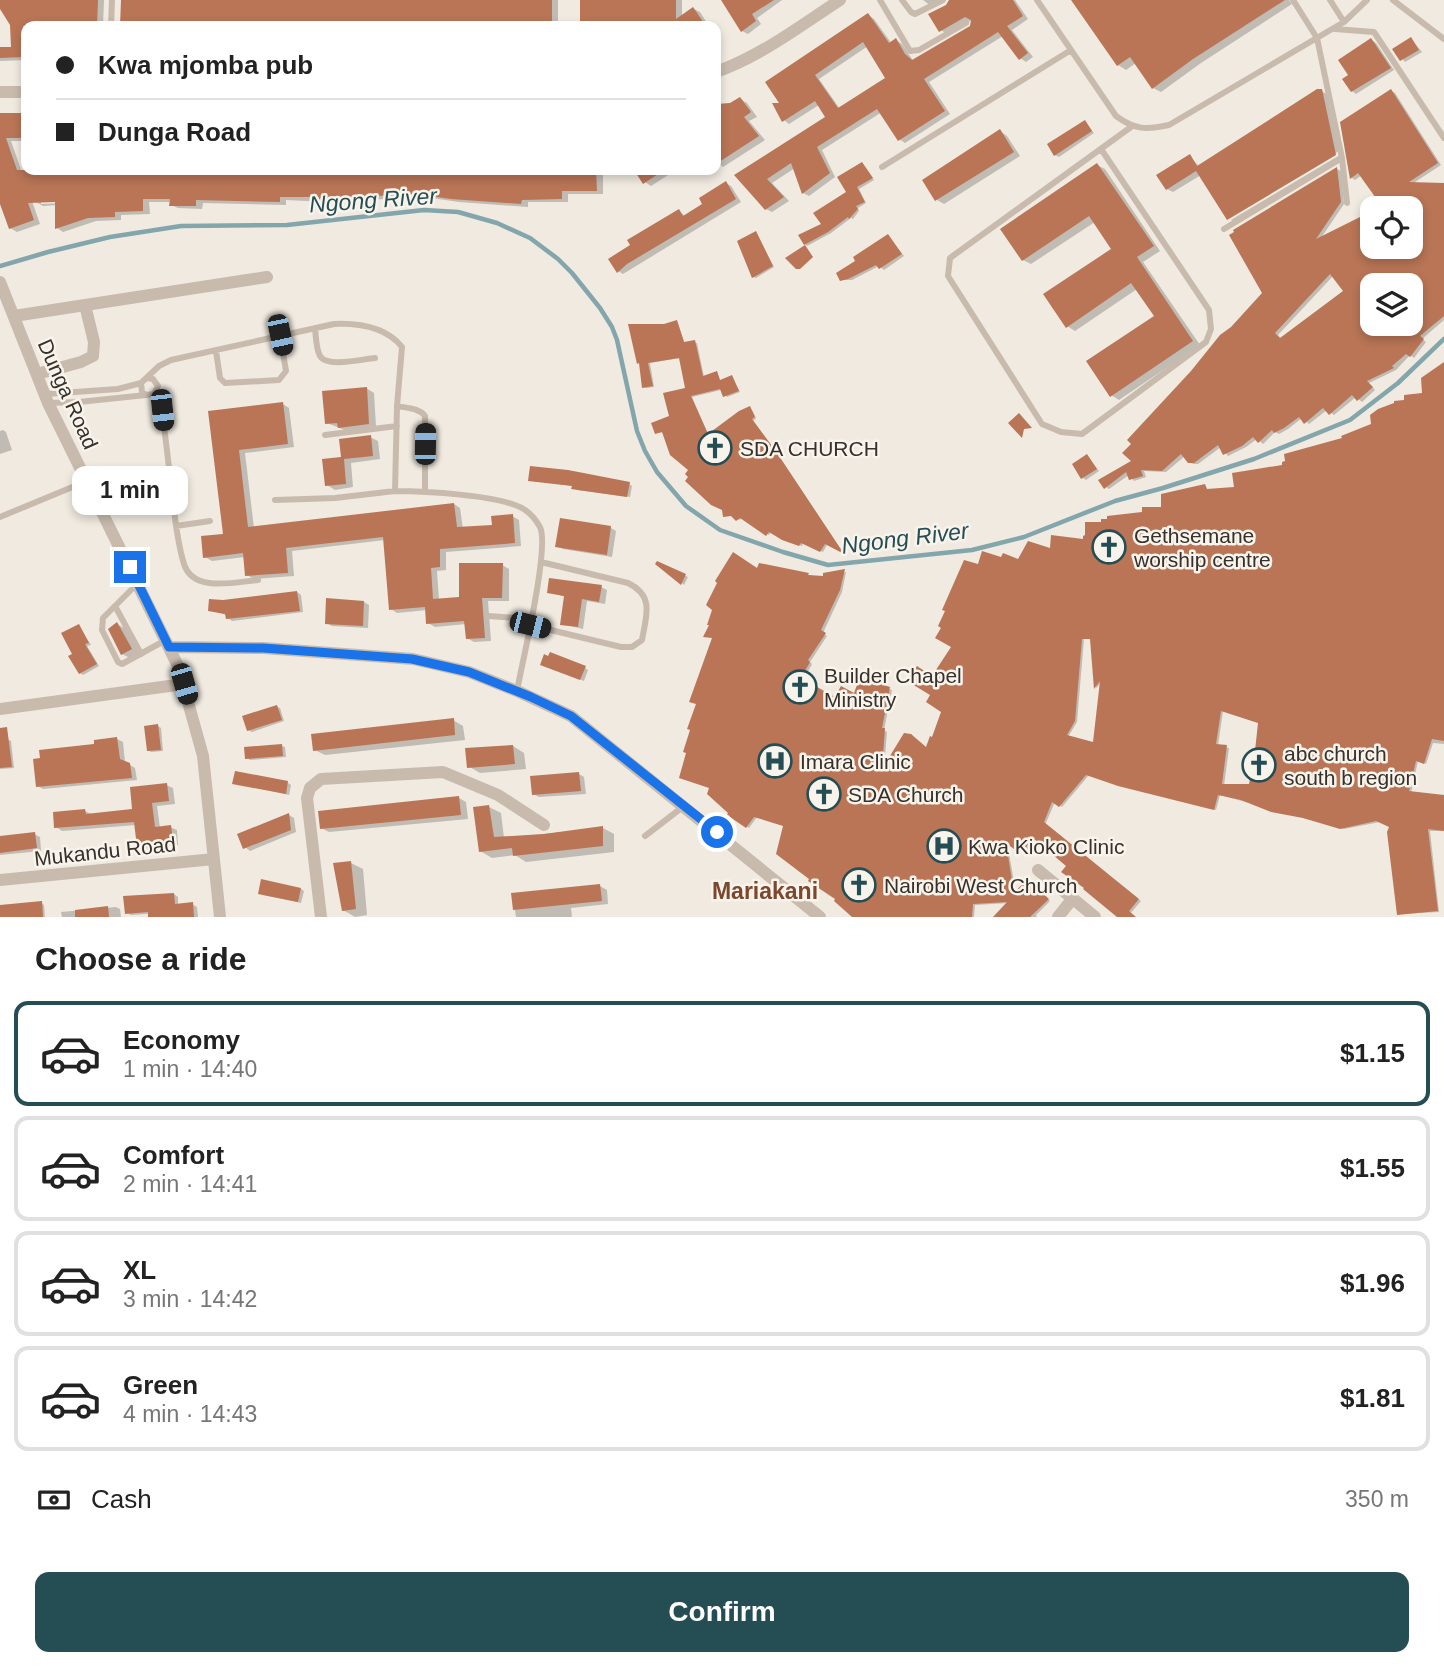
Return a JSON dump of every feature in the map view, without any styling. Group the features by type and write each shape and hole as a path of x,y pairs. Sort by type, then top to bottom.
{"street":[{"path":"721,70 776,43 839,0"},
{"path":"0,92 21,92"},
{"path":"14,316 267,276"},
{"name":"Dunga Road","path":"0,282 47,398 168,643 184,684 203,756 220,917"},
{"path":"37,374 93,356 94,342 85,305"},
{"path":"168,643 412,659 469,672 516,691 571,716 820,917"},
{"path":"0,709 184,684"},
{"path":"321,917 307,798 310,788 321,779 443,772 498,795 544,824"},
{"name":"Mukandu Road","path":"0,880 214,859"},
{"path":"1038,870 1095,917"},
{"path":"1058,917 1073,898"}],"lane":[{"path":"111,21 112,0"},
{"path":"880,0 910,51 919,50 966,23"},
{"path":"902,0 915,15 943,0"},
{"path":"1293,0 1317,38 1342,158 1347,203"},
{"path":"1330,0 1344,22"},
{"path":"1039,1 1116,116 1131,127 1152,128 1169,125 1333,29 1367,0"},
{"path":"1393,0 1444,39"},
{"path":"1333,29 1374,32 1444,138"},
{"path":"882,167 1071,50"},
{"path":"1101,149 1209,310 1211,329 1206,342 1082,434 1060,432 1042,424 948,276 950,258 1131,127"},
{"path":"1224,229 1342,158"},
{"path":"47,398 118,389 141,383 159,366 171,360 334,324 352,324 382,331 396,339 402,347 397,406 395,491"},
{"path":"315,328 320,356 324,361 334,363 375,358"},
{"path":"216,351 220,378 225,383 279,380 286,370 280,335"},
{"path":"148,378 159,386 155,394"},
{"path":"141,383 142,392 146,395"},
{"path":"47,398 79,402 155,394"},
{"path":"155,394 162,410 176,526 184,566 191,576 199,581 215,583 258,580"},
{"path":"397,406 422,412 425,416 425,491"},
{"path":"325,435 397,426"},
{"path":"0,517 87,481"},
{"path":"275,500 425,491 505,502 523,509 541,528 543,539 516,691"},
{"path":"176,526 209,522"},
{"path":"488,616 530,622 621,647 632,647 642,640 647,609 645,597 639,588 541,562"},
{"path":"138,583 103,618 102,630 118,662 128,662 168,643"},
{"path":"115,606 141,654"},
{"path":"645,836 684,806"}],"building":[{"path":"0,0 98,0 97,21 21,21 21,57 0,58 0,47 11,47 10,25 0,9"},
{"path":"121,0 552,0 552,21 120,21"},
{"path":"580,0 676,0 676,19 693,7 703,21 580,21"},
{"path":"721,0 774,0 752,14 756,21 741,32"},
{"path":"949,0 1013,0 1023,16 1007,26 1028,53 1019,60 998,32 924,79 945,111 898,141 877,109 817,147 830,173 802,194 791,163 767,179 784,197 765,210 734,175 825,117 815,101 782,122 772,103 779,103 765,82 868,13 889,43 896,38 905,54 912,60 970,26 971,20 965,17 939,32 928,14 946,5","holes":["863,42 885,78 838,108 815,75"]},
{"path":"1071,0 1285,0 1193,59 1152,89 1130,57 1117,66"},
{"path":"1411,37 1419,50 1400,61 1392,49"},
{"path":"1371,38 1391,68 1351,92 1342,79 1348,75 1338,60"},
{"path":"1317,89 1322,89 1336,155 1227,220 1196,171 1166,190 1156,175 1190,154 1197,166"},
{"path":"1391,89 1438,163 1409,182 1444,183 1444,316 1423,334 1423,273 1360,273 1360,336 1420,336 1424,339 1410,357 1406,354 1392,366 1394,368 1367,381 1373,387 1357,401 1352,395 1329,415 1323,408 1304,424 1299,417 1274,433 1272,430 1258,443 1253,437 1223,455 1218,445 1194,463 1188,463 1181,454 1162,471 1141,470 1143,476 1129,480 1126,472 1104,489 1098,480 1131,461 1122,453 1131,444 1127,440 1191,371 1220,335 1231,327 1262,293 1229,235 1233,230 1337,167 1341,202 1316,239 1360,217 1360,259 1423,259 1423,196 1374,196 1358,173 1350,179 1340,122","holes":["1330,274 1343,291 1280,338 1275,333"]},
{"path":"740,97 751,112 744,117 759,136 721,161 721,104 730,103"},
{"path":"0,113 21,113 21,138 6,138 21,175 596,175 597,191 562,191 562,199 522,200 521,204 417,194 319,199 280,197 280,202 196,200 196,206 169,206 170,199 143,199 143,211 115,212 115,217 88,218 55,229 55,202 28,203 34,220 9,229 0,204"},
{"path":"1085,120 1092,131 1054,156 1047,144"},
{"path":"1000,129 1014,152 935,201 922,180"},
{"path":"862,162 873,178 857,187 865,202 856,206 858,209 849,219 848,217 804,245 798,235 821,224 813,213 846,192 837,177"},
{"path":"1097,163 1154,246 1137,257 1193,341 1110,397 1086,361 1154,316 1131,283 1066,328 1043,294 1111,249 1089,216 1022,261 1000,229"},
{"path":"637,175 656,175 643,184"},
{"path":"726,181 736,199 627,264 617,273 608,259 630,245 627,240 679,209 683,216 702,204 699,198"},
{"path":"756,231 773,266 752,278 737,241"},
{"path":"888,234 902,254 879,269 876,265 840,281 836,273 855,261 853,257"},
{"path":"805,245 813,257 800,269 796,269 785,258"},
{"path":"677,320 684,342 695,340 703,376 717,371 720,380 732,375 739,391 723,397 720,389 691,396 708,434 750,406 755,417 752,419 844,554 825,544 820,552 801,543 799,546 782,540 769,532 766,536 740,518 736,521 731,516 723,517 722,510 711,505 685,481 688,470 670,455 662,432 655,434 651,423 669,416 663,393 685,388 679,358 648,363 653,386 642,388 639,363 637,364 628,324 664,324"},
{"path":"1444,362 1444,741 1432,739 1424,764 1416,761 1409,791 1444,795 1444,831 1428,829 1438,911 1397,915 1387,832 1389,827 1376,821 1340,829 1271,812 1241,800 1218,795 1214,810 1118,786 1086,775 1059,807 1052,802 1044,822 1139,899 1129,911 1136,917 1117,917 1061,872 1066,866 1033,838 1024,850 1022,848 1018,852 1006,843 1014,893 1027,879 1049,899 1030,917 993,917 1007,902 973,904 972,917 852,917 834,901 835,899 776,854 783,826 754,817 746,828 727,815 728,813 707,794 709,788 679,778 690,730 687,729 696,704 689,702 712,638 703,637 712,610 706,605 717,583 715,581 733,552 757,568 759,563 823,576 823,573 845,569 840,590 821,630 826,633 808,660 810,662 801,678 833,696 841,686 854,693 860,677 890,687 882,728 885,728 882,769 904,733 911,734 926,747 930,736 932,737 941,712 926,702 930,695 907,681 917,666 932,676 951,647 935,638 941,628 938,626 945,611 942,610 964,560 978,564 982,551 1001,557 1003,553 1018,559 1028,541 1050,548 1051,535 1083,539 1085,522 1101,522 1101,519 1107,519 1107,516 1142,512 1142,507 1161,507 1161,494 1205,484 1207,489 1234,487 1232,473 1282,465 1285,461 1284,454 1342,438 1341,436 1371,424 1370,415 1378,409 1394,401 1404,400 1404,395 1422,393 1421,378","holes":["1082,639 1090,639 1094,689 1100,681 1093,742 1067,735 1075,721","1221,711 1258,723 1252,779 1249,784 1222,784 1227,745 1216,744"]},
{"path":"367,387 369,424 338,428 337,423 325,424 322,391"},
{"path":"283,402 288,444 239,450 248,527 454,503 457,527 492,525 491,516 513,514 515,543 440,549 440,567 431,568 433,599 459,597 459,563 503,563 502,598 482,598 485,638 466,639 464,621 426,624 425,607 389,610 383,537 286,548 288,573 245,576 243,553 203,558 201,536 223,534 208,411"},
{"path":"1019,413 1032,428 1024,429 1022,438 1008,423"},
{"path":"371,435 373,456 344,459 346,484 325,486 322,459 341,457 339,439"},
{"path":"1087,454 1097,469 1081,479 1072,464"},
{"path":"530,466 630,482 627,497 528,481"},
{"path":"560,518 611,526 607,555 555,547"},
{"path":"657,561 686,574 681,585 655,564"},
{"path":"549,578 602,585 599,602 582,599 578,627 560,625 564,596 547,593"},
{"path":"297,591 300,611 226,619 225,614 208,611 209,599 223,600"},
{"path":"326,598 364,601 363,626 325,624"},
{"path":"117,622 132,649 121,655 108,629"},
{"path":"79,624 89,643 85,644 97,664 79,674 68,656 72,654 61,633"},
{"path":"550,652 586,666 580,680 540,665 544,654 548,656"},
{"path":"277,705 282,720 247,731 242,716"},
{"path":"454,718 455,735 313,751 311,734"},
{"path":"158,724 161,750 147,751 144,726"},
{"path":"7,727 12,767 0,768 0,728"},
{"path":"117,737 120,759 130,763 132,778 36,787 33,759 40,758 39,750 94,744 94,740"},
{"path":"282,744 283,756 245,759 244,747"},
{"path":"513,745 515,764 467,768 465,748"},
{"path":"235,771 288,781 286,794 232,784"},
{"path":"579,772 581,791 532,795 530,776"},
{"path":"167,783 169,801 152,803 155,827 171,825 173,842 137,847 134,822 54,828 53,812 85,809 86,814 132,809 130,787"},
{"path":"459,796 461,815 320,829 318,811"},
{"path":"489,805 494,837 603,826 603,846 513,856 512,848 479,852 473,807"},
{"path":"289,813 291,830 243,849 237,834"},
{"path":"35,832 37,848 0,853 0,836"},
{"path":"351,861 356,909 342,911 333,863"},
{"path":"261,879 301,888 298,902 258,894"},
{"path":"600,884 602,901 513,910 511,893"},
{"path":"174,893 175,904 193,902 194,917 148,917 148,912 125,914 123,896"},
{"path":"42,901 43,917 0,917 0,905"},
{"path":"108,906 109,917 75,917 75,910"}],"waterway":[{"name":"Ngong River","path":"0,266 110,237 181,226 287,225 424,210 458,212 497,223 530,238 558,259 600,308 617,340 637,431 645,451 657,472 686,506 720,530 828,565 972,550 1024,537 1115,501 1254,459 1350,420 1398,383 1444,339"}],"place":[{"name":"SDA CHURCH","path":"715,448"},
{"name":"Gethsemane worship centre","path":"1109,547"},
{"name":"Builder Chapel Ministry","path":"800,687"},
{"name":"Imara Clinic","path":"775,761"},
{"name":"abc church south b region","path":"1259,765"},
{"name":"SDA Church","path":"824,794"},
{"name":"Kwa Kioko Clinic","path":"944,846"},
{"name":"Nairobi West Church","path":"859,885"}],"district":[{"name":"Mariakani","path":"765,891"}],"route":[{"path":"130,567 169,647 263,648 412,659 469,672 571,716 717,832"}]}
